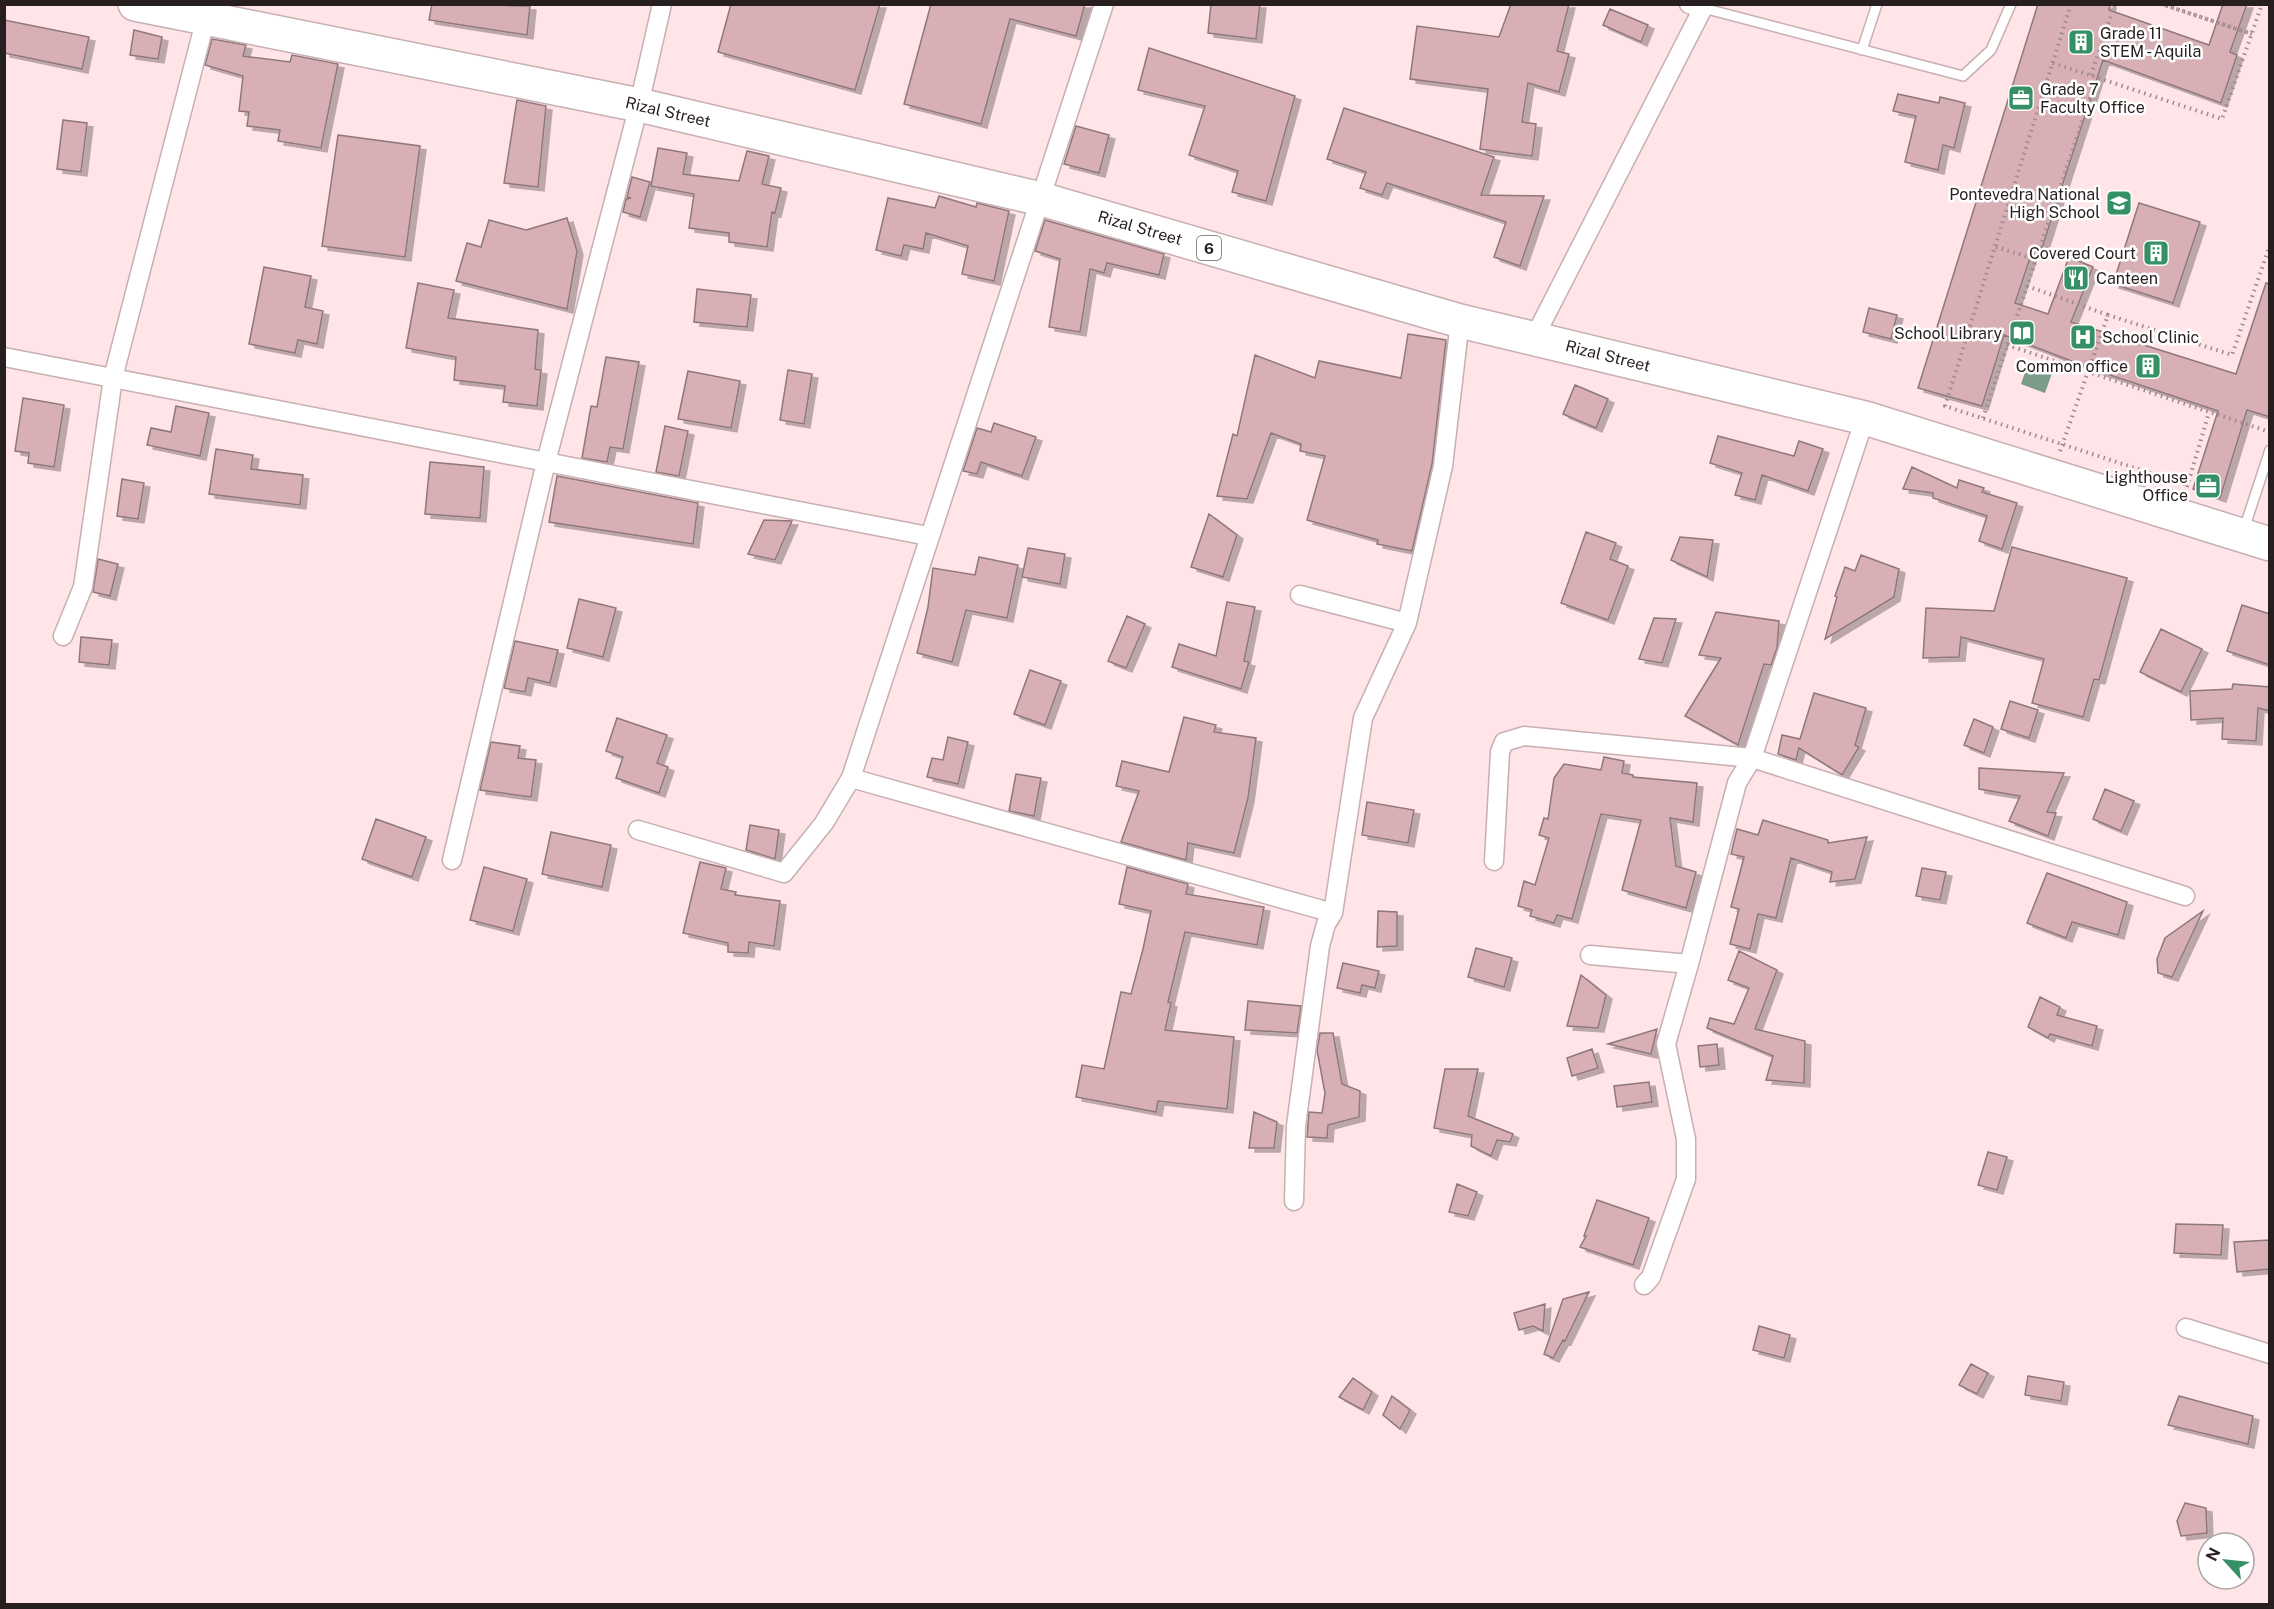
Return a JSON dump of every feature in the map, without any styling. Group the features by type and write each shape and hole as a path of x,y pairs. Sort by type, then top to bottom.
{"highway":[{"name":"Rizal Street","path":"135,4 207,12 639,105 1041,199 1460,321 1865,418 2256,539"}],"street":[{"path":"452,860 546,462 639,105 662,4"},
{"path":"638,830 784,873 824,823 850,778 1104,4"},
{"path":"1534,338 1696,6"},
{"path":"63,636 83,587 113,378 207,12"},
{"path":"1294,1201 1296,1126 1320,946 1326,924 1333,913 1363,718 1407,623 1444,458 1460,321"},
{"path":"4,357 928,536"},
{"path":"1644,1285 1651,1277 1686,1179 1686,1139 1666,1044 1737,783 1752,758 1865,418"},
{"path":"1300,595 1407,623"},
{"path":"1494,861 1500,753 1504,742 1524,736 1752,758 2185,896"},
{"path":"850,778 1333,913"},
{"path":"1590,955 1689,964"},
{"path":"2186,1328 2270,1354"}],"lane":[{"path":"1862,50 1877,4"},
{"path":"1696,6 1963,76 1991,50 2011,4"},
{"path":"2256,539 2270,450"}],"path":[{"path":"2072,4 1945,406 2187,485"},
{"path":"2091,75 2115,4"},
{"path":"2161,4 2252,34"},
{"path":"2053,63 2222,119 2262,4"},
{"path":"1983,418 2027,286 2038,260 2097,77"},
{"path":"2027,286 2232,355 2270,245"},
{"path":"1996,247 2038,260"},
{"path":"2060,452 2108,315"},
{"path":"2007,345 2270,432"},
{"path":"2185,493 2209,412"}],"shaded area":[{"path":"2028,364 2052,373 2045,393 2021,384"}],"building":[{"path":"432,4 530,6 527,35 429,20"},
{"path":"731,4 880,4 855,90 718,52"},
{"path":"931,4 1085,4 1076,36 1010,19 981,124 904,104"},
{"path":"1211,4 1260,4 1256,39 1208,33"},
{"path":"1511,4 1569,4 1557,51 1569,54 1559,92 1528,83 1522,122 1536,124 1532,156 1480,149 1488,89 1410,79 1417,26 1499,37"},
{"path":"2038,4 2110,4 2109,10 2209,45 2223,4 2247,4 2230,52 2237,55 2221,103 2103,60 2042,248 2034,246 2015,303 2048,314 2069,257 2093,267 2071,322 2236,374 2266,283 2270,284 2270,417 2247,410 2220,498 2193,489 2218,411 2092,369 2004,335 1982,406 1918,388"},
{"path":"1610,9 1648,25 1641,42 1603,25"},
{"path":"4,20 89,37 82,69 4,53"},
{"path":"134,30 162,37 158,59 130,55"},
{"path":"212,39 246,45 243,56 290,62 292,55 338,64 321,148 278,141 280,130 247,126 249,112 239,111 243,76 205,65"},
{"path":"1149,48 1295,96 1266,201 1232,192 1238,171 1189,155 1205,106 1138,90"},
{"path":"1898,94 1939,103 1940,97 1965,103 1954,148 1943,145 1938,170 1905,162 1916,116 1893,111"},
{"path":"517,100 546,106 538,187 504,183"},
{"path":"1344,108 1494,157 1481,195 1544,196 1520,266 1494,257 1506,222 1387,183 1382,195 1360,188 1366,172 1327,159"},
{"path":"63,120 87,123 81,172 57,169"},
{"path":"1076,126 1109,135 1099,173 1064,164"},
{"path":"338,135 420,146 405,257 322,246"},
{"path":"658,148 687,153 683,174 739,181 747,151 769,156 762,184 781,188 775,213 772,212 767,247 729,242 729,233 689,228 694,194 651,186"},
{"path":"632,177 650,182 640,217 623,212 626,199 631,198 627,197"},
{"path":"939,196 976,207 977,203 1009,211 994,281 962,274 968,246 926,233 923,249 904,245 901,256 876,250 888,198 935,208"},
{"name":"Covered Court","path":"2139,203 2200,222 2173,303 2113,284"},
{"path":"567,218 577,251 567,309 456,281 467,243 481,247 489,220 526,230"},
{"path":"1045,220 1164,254 1159,275 1107,263 1104,273 1090,269 1080,332 1049,327 1060,259 1035,251"},
{"path":"264,267 311,276 305,307 323,311 317,344 298,340 295,353 249,344"},
{"path":"418,283 454,290 448,318 538,330 535,369 541,370 537,406 503,402 505,386 454,380 456,357 406,348"},
{"path":"697,289 751,295 747,327 694,322"},
{"path":"1869,308 1897,315 1891,339 1863,332"},
{"path":"1408,334 1446,340 1432,464 1412,551 1377,544 1378,540 1307,520 1325,456 1300,451 1301,444 1271,433 1247,499 1217,496 1233,434 1237,436 1255,355 1315,378 1319,361 1401,378"},
{"path":"606,357 639,362 623,449 610,447 607,462 582,458 591,406 597,407"},
{"path":"788,370 812,374 804,424 780,420"},
{"path":"688,371 740,381 731,428 678,419"},
{"path":"1575,385 1608,399 1596,428 1563,414"},
{"path":"23,398 64,405 54,467 28,463 29,453 15,451"},
{"path":"176,406 209,413 200,456 147,445 151,428 171,432"},
{"path":"994,423 1036,437 1022,476 981,462 977,474 963,471 977,428 991,432"},
{"path":"665,426 688,431 679,476 656,472"},
{"path":"1718,436 1794,456 1799,441 1823,449 1808,491 1762,475 1755,500 1735,495 1742,473 1710,463"},
{"path":"216,449 253,455 251,469 303,475 300,505 209,494"},
{"path":"430,462 484,467 480,518 425,514"},
{"path":"1912,467 1957,488 1959,480 1984,488 1982,492 2017,503 2002,549 1979,541 1987,516 1933,498 1933,493 1903,489"},
{"path":"557,476 698,503 693,544 549,522"},
{"path":"122,479 144,483 138,519 117,516"},
{"path":"1209,514 1237,535 1223,577 1191,567"},
{"path":"764,520 792,521 775,560 748,554"},
{"path":"1586,532 1616,543 1610,559 1628,566 1608,620 1561,603"},
{"path":"1680,537 1713,540 1707,577 1671,560"},
{"path":"2012,547 2127,578 2099,680 2094,679 2083,717 2032,703 2044,659 1961,637 1959,657 1923,658 1926,608 1994,611"},
{"path":"1028,548 1065,554 1060,584 1022,577"},
{"path":"1861,555 1899,569 1894,597 1825,639 1837,597 1835,596 1845,567 1855,571"},
{"path":"979,557 1018,565 1007,618 966,610 952,662 917,653 928,607 933,568 975,575"},
{"path":"98,559 118,564 110,596 93,592"},
{"path":"579,599 616,608 603,657 567,648"},
{"path":"1227,602 1255,607 1244,661 1249,662 1241,689 1172,667 1179,644 1216,656"},
{"path":"2242,605 2270,614 2270,665 2227,651"},
{"path":"1716,612 1779,621 1777,648 1771,665 1764,664 1738,745 1685,716 1721,658 1699,655"},
{"path":"1127,616 1145,624 1126,668 1108,661"},
{"path":"1654,618 1676,619 1662,663 1639,659"},
{"path":"2161,629 2202,649 2181,692 2140,672"},
{"path":"81,637 112,640 109,665 79,662"},
{"path":"515,641 558,650 550,683 528,678 525,692 504,688"},
{"path":"1030,670 1061,681 1045,725 1014,714"},
{"path":"2233,684 2270,687 2270,711 2258,708 2256,741 2222,739 2223,718 2191,720 2190,691 2232,689"},
{"path":"1814,693 1866,708 1855,745 1859,747 1842,775 1799,748 1796,760 1778,754 1782,735 1800,739"},
{"path":"2010,701 2038,710 2029,738 2001,729"},
{"path":"1184,717 1216,725 1214,732 1256,738 1248,798 1234,853 1188,843 1186,860 1121,842 1139,791 1116,786 1122,761 1169,772"},
{"path":"617,718 667,735 657,763 668,767 659,793 616,778 623,757 606,751"},
{"path":"1974,719 1993,727 1984,753 1964,745"},
{"path":"948,737 968,742 958,784 927,777 932,758 943,760"},
{"path":"491,742 520,746 518,758 536,760 531,797 480,790"},
{"path":"1604,757 1624,761 1622,773 1633,775 1633,777 1697,783 1693,822 1670,818 1676,866 1696,872 1686,908 1622,890 1641,820 1601,814 1572,919 1557,915 1554,923 1530,916 1532,910 1518,906 1524,881 1535,885 1549,838 1539,835 1544,818 1548,819 1554,778 1564,764 1601,770"},
{"path":"1979,768 2064,773 2047,812 2056,813 2048,836 2009,821 2020,796 1979,789"},
{"path":"1016,774 1041,778 1034,816 1009,811"},
{"path":"2105,789 2134,801 2121,831 2093,819"},
{"path":"1367,802 1414,810 1408,843 1362,835"},
{"path":"376,819 426,837 412,877 362,859"},
{"path":"1763,820 1828,840 1828,843 1867,837 1855,879 1830,882 1832,872 1791,858 1776,918 1758,914 1750,949 1730,944 1739,909 1731,907 1744,857 1731,854 1737,829 1758,835"},
{"path":"750,825 779,830 775,859 746,850"},
{"path":"551,832 611,845 602,887 542,874"},
{"path":"700,862 726,868 721,889 736,892 735,895 780,901 774,946 749,942 748,953 728,952 728,943 683,933"},
{"path":"484,867 527,879 513,931 470,920"},
{"path":"1127,867 1188,884 1186,894 1264,907 1257,945 1185,932 1168,1002 1171,1003 1165,1030 1234,1037 1227,1109 1158,1101 1156,1112 1076,1097 1082,1065 1104,1069 1121,992 1131,994 1143,949 1151,911 1119,904"},
{"path":"1922,868 1946,872 1940,900 1916,896"},
{"path":"2047,873 2127,902 2118,935 2072,922 2066,938 2027,923"},
{"path":"1378,911 1397,912 1397,946 1377,947"},
{"path":"2203,911 2172,977 2158,973 2157,959 2165,938"},
{"path":"1476,948 1512,958 1504,987 1468,977"},
{"path":"1739,951 1777,970 1755,1029 1805,1041 1804,1083 1766,1080 1773,1056 1707,1028 1710,1018 1734,1024 1749,988 1728,980"},
{"path":"1343,963 1379,971 1375,988 1362,985 1360,993 1337,988"},
{"path":"1581,975 1606,995 1598,1028 1567,1026"},
{"path":"2040,997 2060,1007 2057,1015 2097,1026 2092,1046 2050,1034 2048,1038 2028,1027"},
{"path":"1248,1001 1301,1006 1297,1033 1245,1030"},
{"path":"1657,1029 1651,1054 1608,1044"},
{"path":"1320,1033 1333,1033 1342,1084 1360,1091 1359,1117 1328,1125 1327,1138 1307,1137 1309,1112 1322,1113 1325,1093 1317,1050"},
{"path":"1717,1044 1719,1065 1700,1067 1698,1046"},
{"path":"1592,1049 1598,1068 1572,1076 1567,1058"},
{"path":"1445,1069 1478,1069 1468,1116 1513,1134 1510,1142 1497,1140 1491,1156 1471,1146 1472,1135 1434,1128"},
{"path":"1649,1082 1652,1102 1617,1107 1614,1086"},
{"path":"1254,1112 1277,1122 1274,1148 1249,1148"},
{"path":"1988,1152 2007,1157 1997,1190 1978,1185"},
{"path":"1457,1184 1477,1192 1468,1216 1449,1212"},
{"path":"1597,1200 1649,1218 1633,1265 1580,1247 1586,1236 1584,1236"},
{"path":"2176,1224 2223,1225 2221,1255 2174,1253"},
{"path":"2270,1240 2270,1269 2237,1272 2234,1242"},
{"path":"1589,1292 1565,1341 1563,1340 1553,1358 1544,1354 1563,1299"},
{"path":"1545,1304 1543,1331 1533,1326 1519,1330 1514,1313"},
{"path":"1759,1326 1790,1335 1784,1358 1753,1350"},
{"path":"1971,1364 1988,1373 1977,1394 1959,1385"},
{"path":"2028,1376 2064,1382 2061,1401 2025,1395"},
{"path":"1353,1378 1372,1392 1363,1410 1339,1397"},
{"path":"1392,1396 1410,1410 1400,1429 1383,1415"},
{"path":"2179,1396 2253,1416 2248,1444 2168,1425"},
{"path":"2185,1503 2206,1508 2207,1531 2196,1531 2196,1534 2181,1536 2177,1521"}],"place":[{"name":"Grade 11 STEM - Aquila","path":"2081,42"},
{"name":"Grade 7 Faculty Office","path":"2021,98"},
{"name":"Pontevedra National High School","path":"2119,203"},
{"name":"Covered Court","path":"2156,253"},
{"name":"Canteen","path":"2076,278"},
{"name":"School Library","path":"2022,333"},
{"name":"School Clinic","path":"2083,337"},
{"name":"Common office","path":"2148,366"},
{"name":"Lighthouse Office","path":"2208,486"}]}
